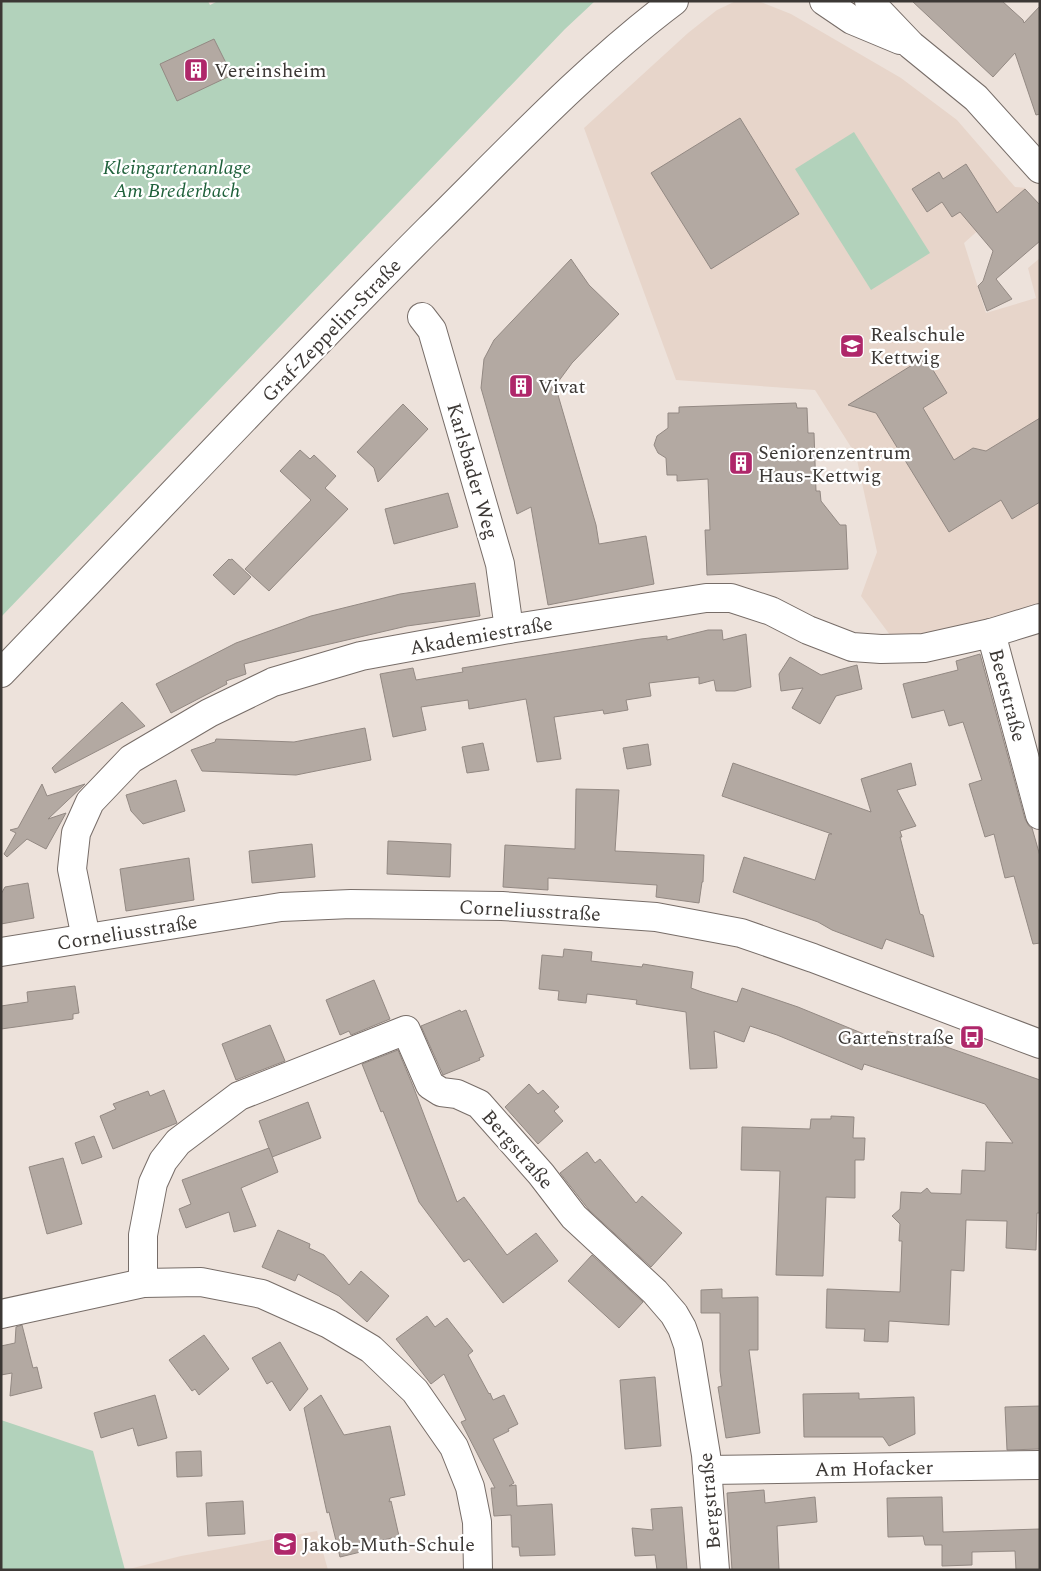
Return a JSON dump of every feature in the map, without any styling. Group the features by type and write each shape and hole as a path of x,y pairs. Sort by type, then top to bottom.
{"street":[{"path":"824,1 852,20 911,45"},
{"path":"869,1 911,45 976,98 1040,169"},
{"name":"Graf-Zeppelin-Straße","path":"1,673 399,260 520,138 588,74 669,3"},
{"name":"Karlsbader Weg","path":"422,317 432,330 500,564 509,629"},
{"name":"Akademiestraße","path":"86,938 72,869 76,833 90,802 132,759 208,713 272,682 361,656 509,629 706,598 731,598 771,611 808,630 852,647 881,649 924,648 991,633 1040,618"},
{"name":"Beetstraße","path":"991,633 1040,815"},
{"name":"Corneliusstraße","path":"1,952 281,907 351,904 502,906 656,917 741,933 813,958 1040,1044"},
{"name":"Bergstraße","path":"143,1284 143,1235 154,1183 162,1161 178,1142 239,1096 406,1030 430,1085 441,1092 458,1094 479,1104 541,1174 574,1217 655,1292 674,1314 682,1328 688,1345 707,1470 715,1570"},
{"path":"1,1314 143,1284 201,1282 262,1294 329,1324 372,1349 415,1391 454,1447 470,1487 477,1522 478,1570"},
{"name":"Am Hofacker","path":"707,1470 1040,1465"}],"shaded area":[{"name":"Realschule Kettwig","path":"736,1 758,1 791,14 901,78 957,120 1015,187 1026,188 964,243 986,313 1036,298 1028,268 1040,258 1040,603 1028,609 1000,619 909,638 893,639 861,596 877,552 856,455 815,390 676,380 584,128 688,33 717,10"},
{"name":"Jakob-Muth-Schule","path":"317,1531 328,1570 125,1570 181,1556"}],"green space":[{"name":"Kleingartenanlage Am Brederbach","path":"1,1 208,1 210,5 218,1 595,1 565,29 1,617"},
{"path":"854,132 930,253 871,290 795,169"},
{"path":"1,1420 93,1451 125,1570 1,1570"}],"building":[{"path":"912,1 1002,1 1024,23 1040,6 1040,114 1036,115 1015,53 993,77"},
{"name":"Vereinsheim","path":"214,39 232,75 177,101 160,64"},
{"path":"740,118 799,214 711,269 651,173"},
{"path":"966,164 997,213 1025,189 1040,205 1040,241 996,279 1012,299 987,311 978,286 983,281 993,251 960,212 952,217 942,202 927,212 912,189 939,172 943,179"},
{"name":"Vivat","path":"571,259 589,285 619,314 572,363 558,382 558,395 596,525 599,544 646,536 654,584 548,605 531,507 517,514 481,388 484,359 494,340"},
{"path":"925,357 947,393 923,408 954,460 973,448 986,451 1040,418 1040,502 1012,519 1001,500 949,532 876,413 848,405"},
{"name":"Seniorenzentrum Haus-Kettwig","path":"796,403 797,408 807,408 808,433 814,433 816,491 820,491 821,501 840,525 846,525 848,569 707,575 705,530 710,530 708,479 677,481 677,475 667,475 666,458 658,453 654,445 657,436 668,428 668,413 679,413 679,407"},
{"path":"403,404 428,429 378,482 374,468 357,452"},
{"path":"300,450 310,459 314,455 336,476 325,488 348,509 269,591 245,569 311,500 280,471"},
{"path":"448,493 458,527 394,544 385,509"},
{"path":"229,559 232,559 251,577 234,595 213,575"},
{"path":"475,583 480,616 407,626 244,664 246,674 226,681 227,684 171,713 156,684 236,643 311,616 400,594"},
{"path":"708,630 722,630 723,640 746,634 751,687 735,691 716,691 714,680 699,684 699,677 649,683 651,696 626,700 628,710 604,714 603,710 554,717 561,759 537,762 526,699 469,709 468,700 421,707 426,730 393,737 380,674 413,668 416,680 463,672 462,668 641,639 667,636 667,640"},
{"path":"980,654 1025,819 1032,828 1040,856 1040,943 1033,944 1014,876 1005,878 994,834 985,837 969,784 982,780 963,722 949,726 944,710 912,718 903,684 958,670 956,661"},
{"path":"790,657 821,675 857,665 862,689 836,696 820,724 792,708 803,688 781,691 779,674"},
{"path":"122,702 145,726 55,773 52,768"},
{"path":"365,728 371,760 296,775 202,771 191,750 215,742 216,739 294,742"},
{"path":"483,743 489,770 467,773 462,747"},
{"path":"648,744 651,765 627,769 623,748"},
{"path":"733,763 871,812 861,779 911,763 916,785 897,790 916,826 900,831 902,837 900,837 920,914 923,915 934,957 886,939 882,949 832,930 818,922 733,892 744,857 815,880 829,834 832,834 722,796"},
{"path":"176,780 185,811 143,824 131,811 126,795"},
{"path":"42,784 47,796 85,784 48,819 66,813 46,849 27,839 7,857 4,854 16,833 10,830 18,828"},
{"path":"576,789 619,790 615,851 704,855 703,882 699,903 656,897 657,885 548,878 548,890 503,887 505,845 575,849"},
{"path":"388,841 451,844 450,877 387,874"},
{"path":"312,844 315,877 252,883 249,851"},
{"path":"189,858 194,900 126,911 120,869"},
{"path":"28,883 34,918 1,924 1,894 5,887"},
{"path":"564,949 592,952 591,961 642,967 643,964 693,972 691,988 702,992 737,1002 742,988 798,1007 886,1043 887,1031 905,1037 907,1033 1040,1080 1040,1213 1037,1213 1036,1250 1006,1248 1007,1221 966,1220 964,1271 951,1270 949,1325 889,1321 888,1342 864,1341 865,1329 826,1328 827,1289 900,1292 902,1241 899,1241 900,1224 892,1216 900,1209 901,1192 921,1193 927,1188 931,1193 961,1194 962,1170 985,1171 986,1142 1013,1143 985,1104 864,1064 862,1070 750,1026 744,1042 714,1031 717,1068 690,1069 686,1012 636,1004 637,1000 587,994 586,1003 558,1000 559,991 539,989 542,955 563,957"},
{"path":"374,980 390,1019 351,1035 349,1031 340,1035 326,1000"},
{"path":"75,986 79,1013 73,1014 73,1019 1,1029 1,1006 28,1002 27,992"},
{"path":"460,1010 461,1012 466,1010 484,1056 479,1058 480,1060 443,1075 421,1026"},
{"path":"270,1025 285,1061 236,1080 222,1044"},
{"path":"398,1050 457,1202 464,1197 507,1255 536,1233 558,1261 503,1303 469,1259 464,1262 419,1202 383,1111 381,1112 362,1064"},
{"path":"529,1084 538,1094 543,1090 559,1107 554,1111 563,1121 538,1144 505,1107"},
{"path":"164,1090 177,1123 113,1149 100,1116 116,1109 113,1104 148,1091 150,1096"},
{"path":"308,1102 321,1138 272,1157 259,1121"},
{"path":"831,1116 854,1117 853,1138 865,1138 864,1160 855,1160 855,1198 826,1197 823,1276 776,1275 780,1171 741,1170 742,1127 810,1129 811,1119 831,1119"},
{"path":"94,1136 102,1157 82,1164 75,1143"},
{"path":"269,1148 278,1172 241,1188 256,1226 234,1232 229,1212 186,1228 179,1209 191,1204 182,1180"},
{"path":"587,1152 595,1163 600,1159 636,1203 642,1196 682,1233 651,1267 589,1210 560,1173"},
{"path":"63,1158 82,1224 47,1234 29,1167"},
{"path":"278,1230 310,1244 309,1248 324,1255 349,1285 361,1271 389,1296 367,1322 339,1296 298,1274 295,1281 262,1267"},
{"path":"592,1255 643,1302 619,1328 568,1281"},
{"path":"722,1289 722,1298 758,1297 758,1350 749,1350 760,1433 726,1438 718,1387 722,1386 720,1371 720,1313 701,1313 701,1290"},
{"path":"427,1316 435,1327 447,1318 473,1351 468,1355 493,1400 504,1395 518,1424 493,1439 514,1483 509,1486 516,1485 517,1506 552,1504 555,1555 520,1556 519,1547 512,1547 511,1515 494,1516 491,1488 495,1488 461,1422 466,1420 444,1374 431,1384 396,1339"},
{"path":"22,1325 33,1368 37,1367 42,1388 10,1396 12,1373 1,1375 1,1346 15,1343 16,1327"},
{"path":"204,1335 229,1369 199,1395 195,1389 192,1391 169,1360"},
{"path":"280,1342 308,1389 290,1411 272,1381 267,1384 252,1358"},
{"path":"655,1377 661,1446 625,1449 620,1380"},
{"path":"859,1393 859,1399 914,1397 915,1434 889,1446 883,1437 804,1437 803,1394"},
{"path":"155,1395 167,1438 138,1446 133,1428 101,1438 94,1413"},
{"path":"321,1395 344,1435 390,1426 405,1495 390,1498 389,1502 391,1501 399,1536 380,1541 381,1547 340,1557 329,1512 327,1513 304,1408"},
{"path":"1040,1406 1040,1449 1007,1450 1005,1407"},
{"path":"201,1451 202,1476 177,1477 176,1452"},
{"path":"764,1490 765,1503 815,1497 817,1522 777,1526 779,1570 732,1570 727,1493"},
{"path":"942,1497 943,1532 1040,1529 1040,1570 1016,1570 1015,1551 972,1552 972,1565 942,1566 942,1545 925,1545 923,1536 888,1537 887,1498"},
{"path":"243,1501 245,1534 208,1536 206,1503"},
{"path":"682,1507 687,1570 657,1570 655,1555 635,1556 632,1528 653,1530 651,1509"}],"place":[{"name":"Vereinsheim","path":"196,70"},
{"name":"Realschule Kettwig","path":"852,346"},
{"name":"Vivat","path":"521,386"},
{"name":"Seniorenzentrum Haus-Kettwig","path":"741,463"},
{"name":"Gartenstraße","path":"972,1037"},
{"name":"Jakob-Muth-Schule","path":"285,1544"}]}
